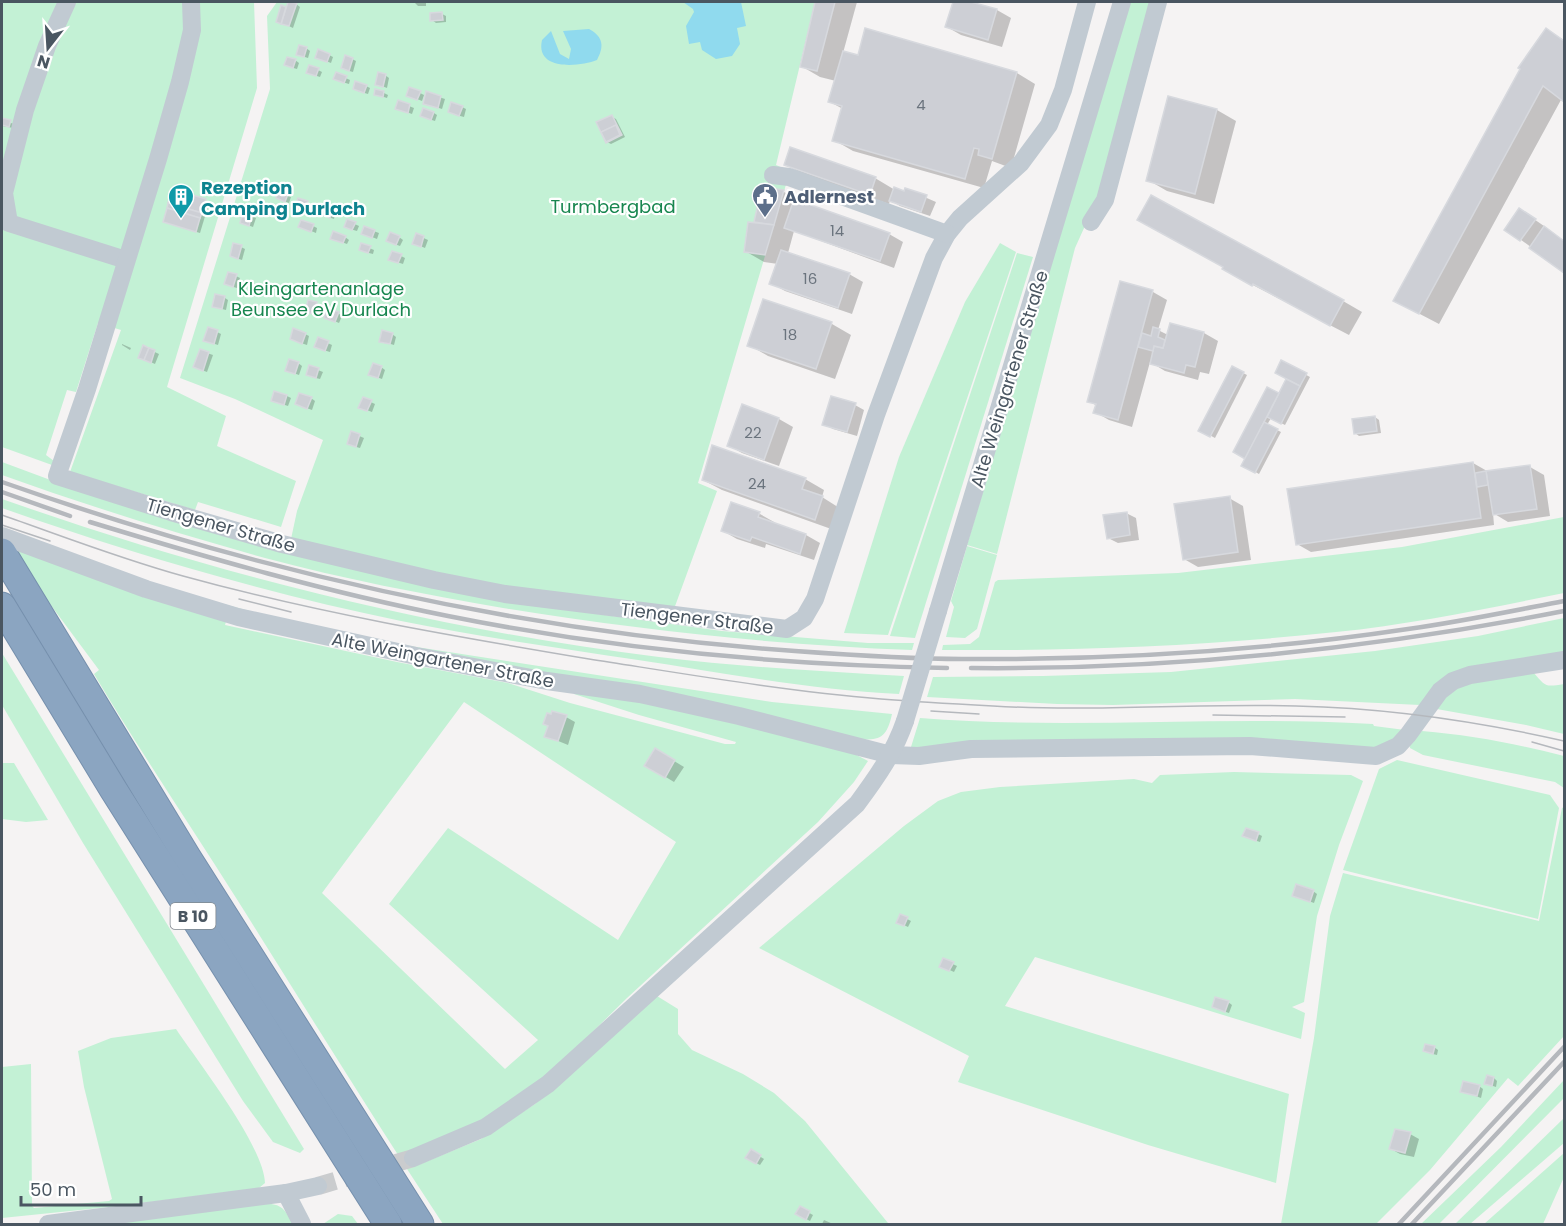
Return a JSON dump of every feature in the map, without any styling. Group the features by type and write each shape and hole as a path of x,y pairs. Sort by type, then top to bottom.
{"highway":[{"name":"B 10","path":"2,552 175,837 420,1224"},
{"name":"B 10","path":"2,606 119,799 388,1224"},
{"path":"386,1171 428,1224"}],"street":[{"path":"67,2 47,46 25,110 4,193 6,213 9,223 126,260 180,82 192,30 191,2"},
{"name":"Tiengener Straße","path":"126,260 87,389 57,476 282,544 434,580 505,594 787,629 804,618 815,599 876,415 930,268 947,234 960,218 1021,163 1049,125 1062,90 1087,2"},
{"name":"Alte Weingartener Straße","path":"413,1158 486,1127 548,1084 857,804 878,777 891,755 905,721 1122,2"},
{"path":"1091,222 1105,200 1158,2"},
{"path":"773,175 789,177 947,234"},
{"name":"Alte Weingartener Straße","path":"2,536 146,589 238,617 438,660 548,681 640,694 739,716 891,755"},
{"path":"891,755 926,755 971,749 1250,746 1376,756 1398,746 1440,691 1453,681 1470,675 1564,660"},
{"path":"48,1224 286,1193 318,1186"},
{"path":"286,1193 302,1224"}],"green space":[{"path":"2,2 254,2 257,88 167,387 226,416 217,446 296,481 281,527 198,502 195,510 70,472 121,330 98,323 76,392 67,390 46,455 54,461 52,465 2,447"},
{"path":"277,2 815,2 776,165 790,171 698,483 717,491 674,609 486,584 291,539 297,511 323,440 235,399 180,378 270,89 267,16"},
{"path":"1128,2 1151,2 1099,195 1075,248 997,554 967,545"},
{"path":"1000,243 1016,252 888,635 844,633 899,457 965,302"},
{"path":"1017,253 1033,257 915,638 890,636"},
{"path":"2,462 80,491 590,613 722,631 868,643 914,643 912,650 861,648 656,630 554,616 413,592 265,558 132,519 2,475"},
{"path":"2,499 244,575 326,596 491,631 659,657 904,676 899,694 834,689 430,627 300,598 150,557 2,508"},
{"path":"1564,517 1564,593 1394,625 1287,637 1140,647 942,650 943,645 970,644 979,637 995,582 998,580 1178,573 1402,547"},
{"path":"967,546 997,555 977,629 965,638 946,637 954,607 951,601"},
{"path":"17,549 227,618 225,625 508,683 570,703 725,744 736,742 574,694 577,690 641,702 845,749 868,761 854,782 818,822 627,998 560,1064 519,1097 469,1128 410,1152 418,1165 481,1139 535,1104 657,996 678,1009 678,1034 692,1050 743,1074 774,1093 805,1121 891,1224 443,1224 111,703 94,674 99,670 16,554","holes":["464,702 676,842 618,940 448,828 389,904 538,1040 505,1069 322,893"]},
{"path":"190,595 257,613 410,646 772,702 892,714 887,730 879,737 852,739 296,627"},
{"path":"1564,618 1564,656 1502,665 1420,705 1295,699 1113,705 927,697 933,677 1171,672 1375,651 1478,636"},
{"path":"2,653 304,1149 300,1153 273,1142 243,1101 83,843 2,705"},
{"path":"1533,672 1546,685 1564,684 1564,734 1431,708 1461,684"},
{"path":"920,718 1033,723 1316,722 1373,724 1405,730 1385,748 911,747"},
{"path":"1422,731 1494,740 1564,756 1564,788 1555,782 1423,755 1410,748 1409,743"},
{"path":"1397,760 1550,795 1559,808 1538,919 1343,870 1379,769"},
{"path":"2,763 14,763 48,820 26,822 2,819"},
{"path":"1234,772 1351,775 1363,781 1339,845 1317,916 1304,1002 1292,1007 1305,1013 1301,1039 1035,957 1005,1006 1289,1094 1276,1183 1148,1145 958,1082 969,1056 759,948 904,826 938,801 961,792 1000,787 1134,779 1152,783 1160,775"},
{"path":"1564,807 1564,1036 1518,1086 1508,1078 1430,1170 1376,1224 1281,1224 1314,1038 1330,916 1343,873 1539,921"},
{"path":"176,1029 214,1082 242,1127 262,1167 265,1183 259,1188 2,1218 2,1067 31,1064 32,1206 34,1208 109,1201 112,1199 84,1087 78,1051 111,1038"},
{"path":"1564,1080 1564,1098 1439,1224 1421,1224 1501,1147"},
{"path":"1564,1118 1564,1143 1470,1224 1455,1224"},
{"path":"1564,1153 1564,1177 1543,1224 1484,1224"},
{"path":"260,1203 281,1207 293,1224 111,1224"},
{"path":"338,1214 352,1216 358,1224 323,1224"}],"water":[{"path":"683,2 741,2 746,26 737,28 740,44 732,56 716,59 702,50 700,42 689,44 686,26 694,12"},
{"path":"589,29 600,39 602,47 597,60 570,65 552,62 545,57 542,40 551,31 560,54 569,59 571,49 563,31"}],"building":[{"path":"288,2 297,3 289,26 281,24"},
{"path":"815,2 835,2 817,71 800,67"},
{"path":"953,2 971,2 997,9 988,40 945,27"},
{"path":"281,5 286,7 281,24 276,22"},
{"path":"442,12 443,20 430,21 430,13"},
{"path":"865,28 1017,72 992,159 978,155 979,149 974,148 965,179 832,141 842,106 828,102 843,51 858,55"},
{"path":"1546,28 1564,41 1564,102 1543,86 1419,314 1393,301 1520,69 1518,68"},
{"path":"299,45 307,47 304,57 296,55"},
{"path":"318,49 330,54 327,62 315,58"},
{"path":"345,55 353,58 349,71 341,68"},
{"path":"287,57 296,59 293,68 284,65"},
{"path":"309,65 319,68 316,76 306,73"},
{"path":"336,72 347,76 344,83 333,79"},
{"path":"378,72 386,74 383,87 375,85"},
{"path":"355,81 367,85 364,93 353,89"},
{"path":"409,87 421,91 417,100 406,96"},
{"path":"375,89 384,91 383,97 374,95"},
{"path":"426,91 441,96 438,108 423,104"},
{"path":"1168,96 1217,109 1195,194 1146,181"},
{"path":"398,100 410,104 408,113 395,109"},
{"path":"451,102 463,106 459,116 448,112"},
{"path":"423,108 434,112 431,120 420,116"},
{"path":"612,115 622,135 606,143 596,122","holes":["616,125 620,135 606,142 601,132"]},
{"path":"2,118 11,120 9,127 2,125"},
{"path":"616,125 620,135 606,142 601,132"},
{"path":"790,147 876,177 870,195 784,165"},
{"path":"764,187 784,190 774,225 754,222"},
{"path":"894,187 927,195 921,212 889,201"},
{"path":"173,189 206,199 202,213 168,203"},
{"path":"279,190 288,194 285,202 276,198"},
{"path":"1151,195 1344,300 1330,326 1253,284 1252,286 1222,269 1223,267 1137,220"},
{"path":"298,198 308,201 305,209 295,205"},
{"path":"794,199 890,233 880,261 784,228"},
{"path":"168,203 202,213 200,218 167,208"},
{"name":"Rezeption Camping Durlach","path":"167,208 200,218 196,232 163,222"},
{"path":"322,208 332,211 330,218 320,214"},
{"path":"1519,208 1536,219 1520,241 1504,230"},
{"path":"243,211 252,214 249,226 240,223"},
{"path":"347,219 356,222 352,230 344,227"},
{"path":"301,220 314,224 311,232 298,227"},
{"path":"748,222 774,225 765,255 744,252"},
{"path":"364,226 375,230 372,238 361,234"},
{"path":"1544,226 1564,241 1564,273 1529,248"},
{"path":"333,231 346,236 343,243 330,239"},
{"path":"390,232 400,236 396,245 386,241"},
{"path":"416,233 424,236 421,247 412,244"},
{"path":"233,243 242,245 238,259 230,256"},
{"path":"361,243 371,246 368,253 359,250"},
{"path":"781,250 850,273 838,308 769,284"},
{"path":"392,251 402,254 398,263 388,260"},
{"path":"228,272 237,274 233,287 224,284"},
{"path":"1120,281 1153,290 1118,420 1093,413 1096,404 1087,402"},
{"path":"215,294 225,296 222,309 212,307"},
{"path":"763,299 832,322 816,369 747,346"},
{"path":"308,300 317,302 314,314 305,312"},
{"path":"327,308 339,312 335,322 324,318"},
{"path":"1170,323 1204,332 1195,367 1186,365 1184,373 1150,364 1154,346 1163,348"},
{"path":"208,327 218,330 214,344 203,341"},
{"path":"1153,327 1160,329 1158,337 1165,340 1163,348 1154,346 1153,351 1138,347 1142,333 1151,336"},
{"path":"293,328 306,333 302,344 290,339"},
{"path":"382,330 393,333 390,344 379,342"},
{"path":"318,337 329,341 325,351 314,347"},
{"path":"143,345 149,348 144,360 138,358"},
{"path":"149,348 155,350 151,363 144,360"},
{"path":"200,349 209,352 203,371 193,367"},
{"path":"289,359 299,362 295,374 285,371"},
{"path":"1281,360 1307,373 1300,386 1275,373"},
{"path":"373,363 382,366 378,378 368,375"},
{"path":"309,365 319,368 316,378 306,375"},
{"path":"1232,366 1244,372 1210,437 1198,431"},
{"path":"1286,379 1300,386 1281,424 1267,417"},
{"path":"1267,387 1279,393 1245,459 1233,452"},
{"path":"274,391 287,395 284,405 271,401"},
{"path":"299,393 312,397 307,409 295,404"},
{"path":"831,396 856,403 847,432 822,425"},
{"path":"363,397 372,400 367,411 358,408"},
{"path":"742,404 779,418 764,460 727,446"},
{"path":"1375,416 1377,431 1354,434 1352,419"},
{"path":"1264,422 1278,429 1255,473 1241,466"},
{"path":"351,431 360,434 356,447 347,444"},
{"path":"712,445 806,478 802,489 823,496 815,520 702,480"},
{"path":"1473,462 1481,518 1296,545 1287,489"},
{"path":"1530,465 1537,509 1493,515 1486,471"},
{"path":"1486,471 1488,485 1477,487 1475,473"},
{"path":"1230,496 1238,552 1183,560 1174,504"},
{"path":"731,502 760,512 758,517 806,534 800,554 752,537 750,541 721,531"},
{"path":"1127,512 1130,535 1107,539 1103,515"},
{"path":"552,711 567,715 558,741 544,737 548,726 543,724 547,713 551,714"},
{"path":"655,748 675,760 665,778 644,766"},
{"path":"1246,828 1259,832 1256,841 1242,836"},
{"path":"1296,884 1314,890 1310,902 1292,896"},
{"path":"900,914 908,917 904,926 896,923"},
{"path":"943,958 954,962 949,971 939,967"},
{"path":"1215,997 1229,1001 1225,1012 1212,1007"},
{"path":"1425,1044 1435,1046 1433,1054 1423,1051"},
{"path":"1487,1075 1494,1077 1492,1086 1484,1084"},
{"path":"1463,1081 1480,1085 1477,1096 1460,1092"},
{"path":"1395,1129 1411,1132 1405,1153 1389,1149"},
{"path":"751,1149 761,1155 756,1164 745,1158"},
{"path":"800,1206 810,1211 806,1220 795,1214"}],"tunnel":[{"path":"318,1186 413,1158"}],"tram line":[{"path":"2,515 114,555 284,601 487,642 735,682 845,696 1031,708 1258,705 1330,707 1465,722 1564,741"},
{"path":"2,525 50,541"},
{"path":"239,599 291,612"},
{"path":"931,711 979,714"},
{"path":"1213,715 1345,717"},
{"path":"1532,742 1564,751"}],"railway":[{"path":"2,482 196,544 392,593 492,613 592,629 693,642 795,651 899,658 962,659 1074,658 1186,653 1353,637 1447,623 1564,601"},
{"path":"2,492 70,516"},
{"path":"90,522 313,585 403,607 510,628 634,646 759,659 947,668"},
{"path":"971,668 1120,665 1269,654 1417,636 1564,611"},
{"path":"1399,1224 1564,1047"},
{"path":"1412,1224 1564,1062"}],"place":[{"name":"Adlernest","path":"765,219"},
{"name":"Rezeption Camping Durlach","path":"181,220"}],"park label":[{"name":"Turmbergbad","path":"613,206"},
{"name":"Kleingartenanlage Beunsee eV Durlach","path":"321,298"}]}
